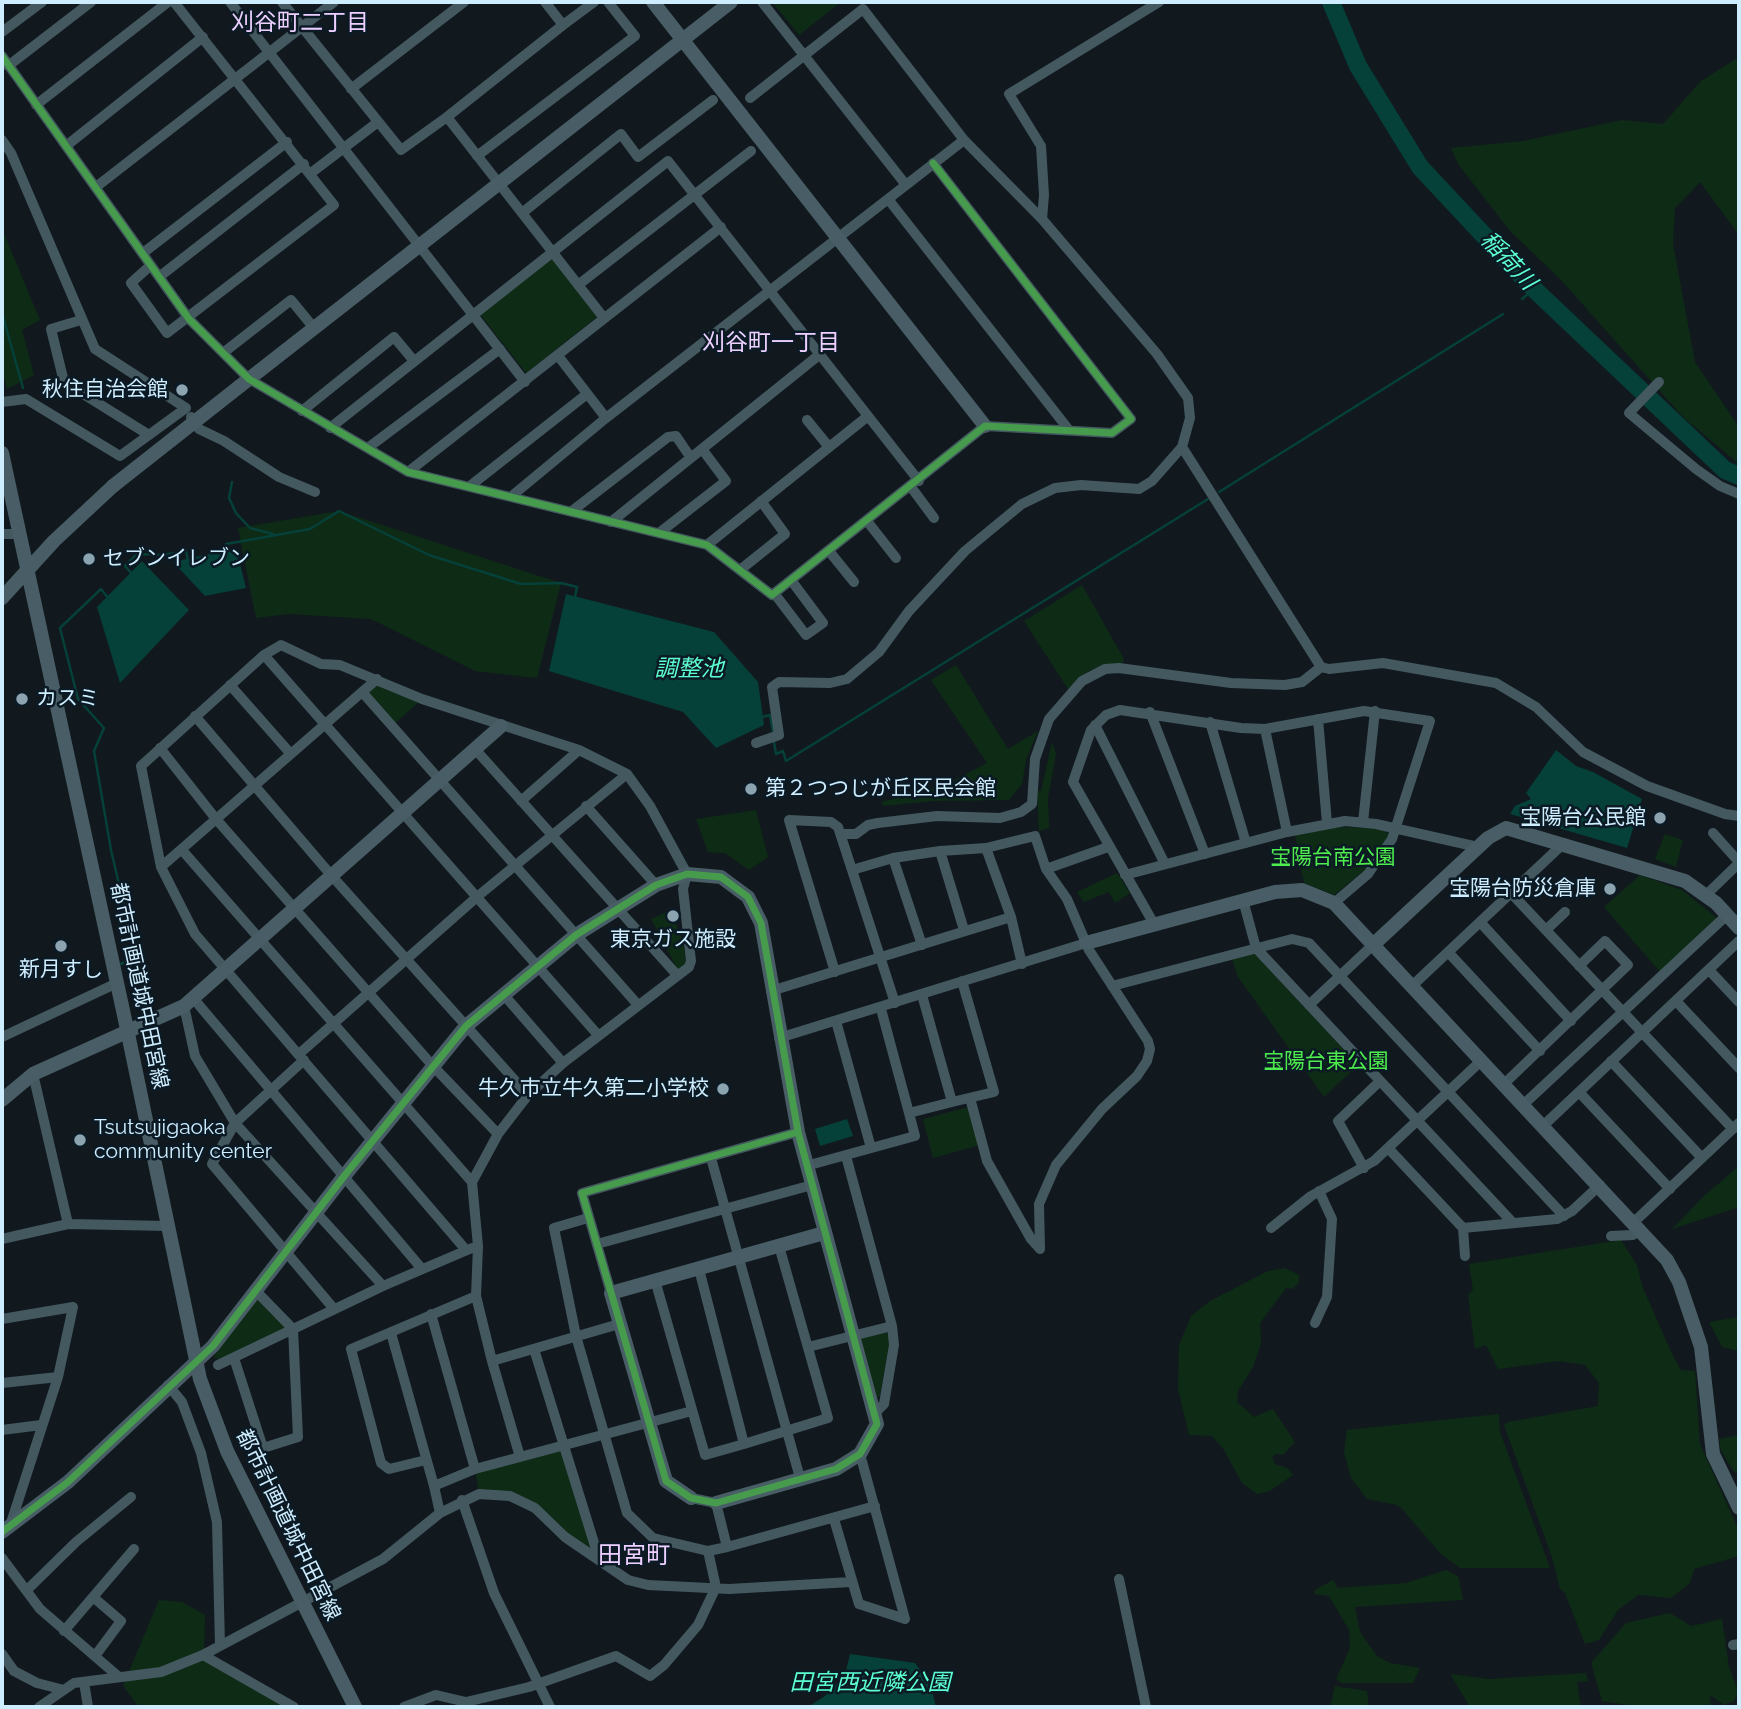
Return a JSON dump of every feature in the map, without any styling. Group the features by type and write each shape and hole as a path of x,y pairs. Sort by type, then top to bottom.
{"street":[{"path":"2,32 42,2"},
{"path":"91,2 5,61 189,318 223,353 244,382 369,447 408,472 513,495 707,545 772,595 985,426 1112,433 1130,418 933,163"},
{"path":"36,105 168,2"},
{"path":"151,265 131,283 167,333 334,205 237,78 174,2"},
{"path":"230,2 525,382"},
{"path":"282,2 401,150 594,2"},
{"path":"96,187 334,2"},
{"path":"351,89 464,2"},
{"path":"545,2 563,25"},
{"path":"477,156 635,36 608,2"},
{"path":"653,2 985,426"},
{"path":"2,598 27,569 113,486 731,2"},
{"path":"762,2 906,185"},
{"path":"1042,219 1044,195 1041,146 1009,94 1159,2"},
{"path":"750,98 863,9 964,140 1042,219 1157,354 1188,398 1190,418 1182,447 1152,481 1139,489 1131,491 1081,485 1055,488 1022,504 965,551 909,611 866,665 847,679 830,683 779,682 772,687 779,735 756,743"},
{"path":"66,146 203,37"},
{"path":"522,213 621,134 638,156 713,100"},
{"path":"447,117 604,318"},
{"path":"159,276 307,169 378,122"},
{"path":"2,140 94,349 186,408 199,429 224,441 279,477 316,492"},
{"path":"513,495 606,418 964,140"},
{"path":"143,253 287,142"},
{"path":"578,285 751,150"},
{"path":"330,428 668,161 868,416 915,484 934,518"},
{"path":"888,199 1069,430"},
{"path":"408,472 559,357 604,318 721,227"},
{"path":"223,353 291,300 314,328"},
{"path":"81,320 51,329 64,382 149,435"},
{"path":"302,411 394,337 414,361"},
{"path":"369,447 500,349"},
{"path":"611,522 819,355"},
{"path":"559,357 606,418"},
{"path":"1659,382 1632,411 1696,469 1720,486 1739,494"},
{"path":"470,486 587,394"},
{"path":"2,402 26,399 120,456 186,408"},
{"path":"707,545 868,416"},
{"path":"807,420 829,447"},
{"path":"572,511 668,437 676,436 691,458"},
{"path":"1182,447 1321,667 1329,669 1383,663 1496,683 1536,707 1583,752 1647,786 1725,814 1739,816"},
{"path":"659,533 726,481 702,449"},
{"name":"都市計画道城中田宮線","path":"2,453 4,475 127,1029 195,1361 227,1451 355,1707"},
{"path":"740,570 785,534 761,501"},
{"path":"867,521 896,558"},
{"path":"2,534 19,534"},
{"path":"829,551 854,582"},
{"path":"775,593 806,635 823,624 791,580"},
{"path":"466,1250 195,934 161,867 141,766 264,655 281,645 321,664 340,665 501,726 579,750 627,774 650,806 687,874 683,889 684,911 691,961 677,975 563,1063 528,1095 498,1134 472,1182 478,1246 476,1296 520,1457"},
{"path":"264,655 598,1035"},
{"path":"841,834 856,834 868,825 878,823 937,816 1000,818 1021,812 1032,804 1035,759 1049,719 1082,681 1105,669 1119,668 1231,683 1284,685 1302,682 1321,667"},
{"path":"161,867 377,679"},
{"path":"230,685 290,753"},
{"path":"363,693 638,1005"},
{"path":"1154,924 1073,782 1095,725 1106,715 1121,710 1265,729 1375,710 1430,721 1397,829 1379,862 1335,903"},
{"path":"1363,822 1375,710"},
{"path":"1150,712 1205,854"},
{"path":"195,716 331,875 528,1095"},
{"path":"1318,719 1327,823"},
{"path":"1210,722 1246,843"},
{"path":"1095,725 1165,864"},
{"path":"2,1100 33,1074 188,1002 223,968 501,726"},
{"path":"1265,729 1287,832"},
{"path":"160,748 216,819 432,1065 498,1134"},
{"path":"475,749 677,975"},
{"path":"521,800 579,750"},
{"path":"334,1309 212,1164 235,1124 271,1091 336,1022 478,896 627,774"},
{"path":"586,806 656,885"},
{"path":"835,972 789,820 831,821 841,834 895,1003"},
{"path":"1125,875 1327,823 1363,822 1478,847"},
{"path":"1309,1005 1478,847 1506,828 1676,877 1706,895 1739,928"},
{"path":"1706,895 1739,863 1713,833"},
{"path":"852,870 893,858 940,850 986,848 1035,836 1046,869 1067,899 1086,943 1148,1041 1147,1061 1137,1076 1102,1109 1056,1164 1039,1204 1040,1249 987,1161 970,1098"},
{"path":"1413,985 1564,843"},
{"path":"1046,869 1108,847"},
{"path":"986,848 1011,917 1022,964"},
{"path":"182,850 336,1022 472,1182"},
{"path":"940,850 964,930"},
{"path":"893,858 922,945"},
{"path":"6,1529 68,1482 168,1385 213,1346 373,1139 466,1026 538,965 615,908 656,885 687,874 721,877 748,897 761,923 779,1038 798,1132 851,1336 877,1424 860,1454 836,1469 716,1503 691,1498 666,1480 582,1193 798,1132"},
{"path":"779,1038 881,1009 1086,943 1243,900 1295,890 1312,892 1335,903 1667,1260 1687,1306 1702,1353 1710,1445 1739,1508"},
{"path":"1511,893 1736,1126 1670,1189 1637,1225 1633,1235 1611,1236"},
{"path":"1243,900 1256,948 1513,1223"},
{"path":"1546,930 1565,912"},
{"path":"1524,1104 1727,915"},
{"path":"771,991 1011,917"},
{"path":"1480,922 1571,1021"},
{"path":"1112,986 1292,939 1309,943 1564,1216"},
{"path":"1505,1083 1629,965 1605,941 1579,966"},
{"path":"1544,1125 1739,942"},
{"path":"1448,952 1540,1051"},
{"path":"1709,970 1739,1002"},
{"path":"909,1113 994,1092 962,981"},
{"path":"2,1037 117,983"},
{"path":"504,995 563,1063"},
{"path":"922,995 952,1102"},
{"path":"1676,1001 1739,1068"},
{"path":"188,1002 345,1175 422,1269"},
{"path":"188,1002 195,1056 235,1124 383,1286"},
{"path":"806,1166 915,1136 881,1009"},
{"path":"836,1021 871,1148"},
{"path":"1271,1228 1318,1191 1364,1168 1482,1059"},
{"path":"1611,1061 1702,1158"},
{"path":"33,1074 68,1224"},
{"path":"1364,1168 1338,1121 1380,1081"},
{"path":"1579,1092 1670,1189"},
{"path":"1388,1148 1463,1228 1465,1256"},
{"path":"846,1156 892,1326 894,1345 884,1404 874,1415"},
{"path":"711,1158 800,1478"},
{"path":"597,1244 812,1185"},
{"path":"1463,1228 1564,1216 1600,1185"},
{"path":"1315,1323 1327,1297 1332,1219 1318,1191"},
{"path":"588,1218 554,1228 576,1336 626,1513 653,1538 708,1551 875,1506"},
{"path":"2,1239 68,1224 168,1226"},
{"path":"611,1293 824,1233"},
{"path":"218,1365 383,1286 478,1246"},
{"path":"655,1280 705,1455 828,1418 779,1246"},
{"path":"699,1269 744,1444"},
{"path":"234,1358 263,1447 298,1437 292,1329 256,1291"},
{"path":"426,1460 389,1469 382,1463 351,1349 476,1296"},
{"path":"2,1319 73,1307 58,1377 6,1529"},
{"path":"431,1314 475,1469"},
{"path":"492,1361 619,1324"},
{"path":"808,1347 892,1326"},
{"path":"391,1332 440,1514"},
{"path":"534,1349 599,1559"},
{"path":"2,1383 58,1377"},
{"path":"168,1385 183,1402 201,1453 217,1522 220,1646"},
{"path":"434,1486 475,1469 692,1411"},
{"path":"2,1430 41,1425"},
{"path":"834,1519 859,1604 905,1619 860,1454"},
{"path":"39,1707 74,1683 161,1672 203,1655 383,1559 440,1514 462,1500 479,1494 510,1496 535,1507 565,1537 628,1580 648,1585 729,1589 851,1582"},
{"path":"27,1590 76,1542 131,1497"},
{"path":"462,1500 494,1593 540,1681 550,1707"},
{"path":"716,1503 727,1547"},
{"path":"64,1631 134,1549"},
{"path":"404,1707 436,1695 466,1702 616,1656 650,1676 664,1665 698,1625 716,1587 708,1551"},
{"path":"2,1558 40,1609 119,1677"},
{"path":"1119,1578 1146,1707"},
{"path":"93,1597 121,1621 95,1656"},
{"path":"2,1654 15,1671 37,1683 64,1690"},
{"path":"203,1655 294,1707"},
{"path":"84,1682 87,1707"}],"green space":[{"path":"772,2 841,2 799,35"},
{"path":"1739,57 1739,235 1700,182 1675,208 1673,244 1695,362 1739,427 1739,464 1684,418 1560,279 1510,231 1458,164 1451,148 1523,141 1622,120 1663,124 1701,81"},
{"path":"2,229 40,320 22,330 34,375 7,389 2,369"},
{"path":"551,258 598,316 526,373 480,314"},
{"path":"339,511 561,583 537,678 475,671 371,619 289,614 256,618 238,528"},
{"path":"1082,585 1124,659 1123,663 1103,665 1088,671 1068,689 1024,621"},
{"path":"956,665 1008,749 1038,731 1026,760 1022,784 1009,800 933,801 884,806 881,802 943,786 987,763 931,680"},
{"path":"377,679 422,699 392,726 363,693"},
{"path":"1052,742 1056,754 1048,798 1049,828 1039,831 1037,791 1041,791"},
{"path":"756,810 768,857 749,870 725,853 708,852 696,819"},
{"name":"宝陽台南公園","path":"1332,827 1369,828 1386,831 1389,835 1366,869 1334,895 1304,883 1295,835"},
{"path":"1665,834 1683,840 1676,867 1655,859"},
{"path":"1117,873 1130,893 1115,903 1109,892 1084,902 1077,892"},
{"path":"1640,875 1682,890 1717,918 1660,972 1604,907"},
{"path":"671,910 683,942 686,963 678,970 651,919"},
{"name":"宝陽台東公園","path":"1254,953 1358,1065 1324,1097 1238,977 1232,959"},
{"path":"972,1106 980,1145 933,1158 923,1119"},
{"path":"1739,1166 1739,1207 1672,1229 1704,1196"},
{"path":"1621,1240 1637,1265 1643,1288 1681,1370 1695,1371 1700,1444 1739,1531 1739,1556 1694,1569 1690,1583 1671,1598 1638,1595 1618,1610 1599,1640 1585,1644 1565,1593 1560,1589 1552,1557 1504,1425 1508,1422 1598,1406 1599,1383 1585,1365 1558,1361 1498,1369 1486,1345 1475,1349 1468,1295 1473,1290 1469,1264"},
{"path":"1285,1268 1299,1275 1299,1283 1292,1289 1286,1288 1260,1323 1261,1343 1253,1367 1238,1391 1237,1402 1254,1417 1273,1409 1295,1442 1283,1455 1276,1454 1272,1457 1275,1464 1287,1468 1293,1475 1270,1491 1257,1494 1242,1483 1224,1450 1212,1436 1189,1435 1178,1389 1179,1345 1191,1316 1210,1301 1268,1271"},
{"path":"257,1296 286,1328 222,1359 213,1358"},
{"path":"1739,1317 1739,1351 1722,1347 1709,1322"},
{"path":"885,1330 890,1339 880,1396 877,1398 874,1397 860,1336"},
{"path":"1499,1414 1500,1432 1550,1568 1460,1568 1440,1553 1397,1505 1367,1499 1351,1478 1344,1452 1347,1430"},
{"path":"1739,1435 1739,1472 1735,1473 1721,1451 1719,1439"},
{"path":"562,1444 599,1559 535,1508 479,1494 475,1469"},
{"path":"1446,1570 1458,1576 1463,1600 1355,1607 1360,1632 1377,1656 1390,1663 1420,1668 1413,1683 1341,1683 1336,1679 1350,1648 1349,1630 1329,1596 1314,1594 1315,1590 1333,1580 1338,1588 1406,1583"},
{"path":"159,1600 182,1602 205,1615 204,1655 289,1707 139,1707 123,1686"},
{"path":"1670,1613 1691,1626 1722,1619 1729,1667 1738,1691 1734,1701 1724,1705 1710,1695 1711,1707 1640,1707 1602,1701 1591,1663 1626,1623"},
{"path":"1586,1673 1588,1681 1577,1682 1581,1707 1470,1707 1450,1674 1489,1679"},
{"path":"1335,1686 1367,1691 1369,1707 1330,1707"}],"water":[{"path":"236,548 246,588 205,596 173,562"},
{"path":"142,561 189,610 120,683 97,607"},
{"name":"調整池","path":"566,594 714,632 758,682 764,725 716,748 683,712 549,671"},
{"path":"1556,750 1576,766 1593,772 1642,799 1627,848 1510,814 1515,806 1531,799 1526,793"},
{"path":"847,1119 853,1136 820,1146 815,1129"},
{"name":"田宮西近隣公園","path":"850,1654 915,1663 930,1683 936,1707 808,1707 825,1696 845,1675"}],"waterway":[{"name":"稲荷川","path":"1331,2 1358,66 1420,167 1534,289 1725,470 1739,476"},
{"path":"1522,299 1534,289"},
{"path":"2,313 23,388"},
{"path":"1219,492 1503,314"},
{"path":"232,482 229,498 236,513 250,528 273,534"},
{"path":"774,742 776,754 783,751 786,761 1208,499"},
{"path":"227,553 226,544 310,529 339,511 429,555 521,584 561,583 577,587 575,597"},
{"path":"132,574 125,566 137,554 163,555 186,551 188,561"},
{"path":"108,598 101,589 60,628 78,699 104,728 94,751 111,850 136,957 121,964"},
{"path":"762,717 770,715 773,732"}],"cycle path":[{"path":"2,56 189,319 249,379 408,472 707,545 772,595 985,426 1112,433 1131,419 933,163"},
{"path":"2,1532 68,1482 213,1346 345,1175 466,1026 576,935 656,885 687,874 721,877 748,897 761,923 798,1132 877,1424 860,1454 836,1469 716,1503 691,1498 666,1481 582,1193 798,1132"}],"place":[{"name":"秋住自治会館","path":"182,390"},
{"name":"セブンイレブン","path":"89,559"},
{"name":"カスミ","path":"22,699"},
{"name":"第２つつじが丘区民会館","path":"751,789"},
{"name":"宝陽台公民館","path":"1660,818"},
{"name":"宝陽台防災倉庫","path":"1610,889"},
{"name":"東京ガス施設","path":"673,916"},
{"name":"新月すし","path":"61,946"},
{"name":"牛久市立牛久第二小学校","path":"723,1089"},
{"name":"Tsutsujigaoka community center","path":"80,1140"}],"district":[{"name":"刈谷町二丁目","path":"300,23"},
{"name":"刈谷町一丁目","path":"771,343"},
{"name":"田宮町","path":"634,1556"}]}
